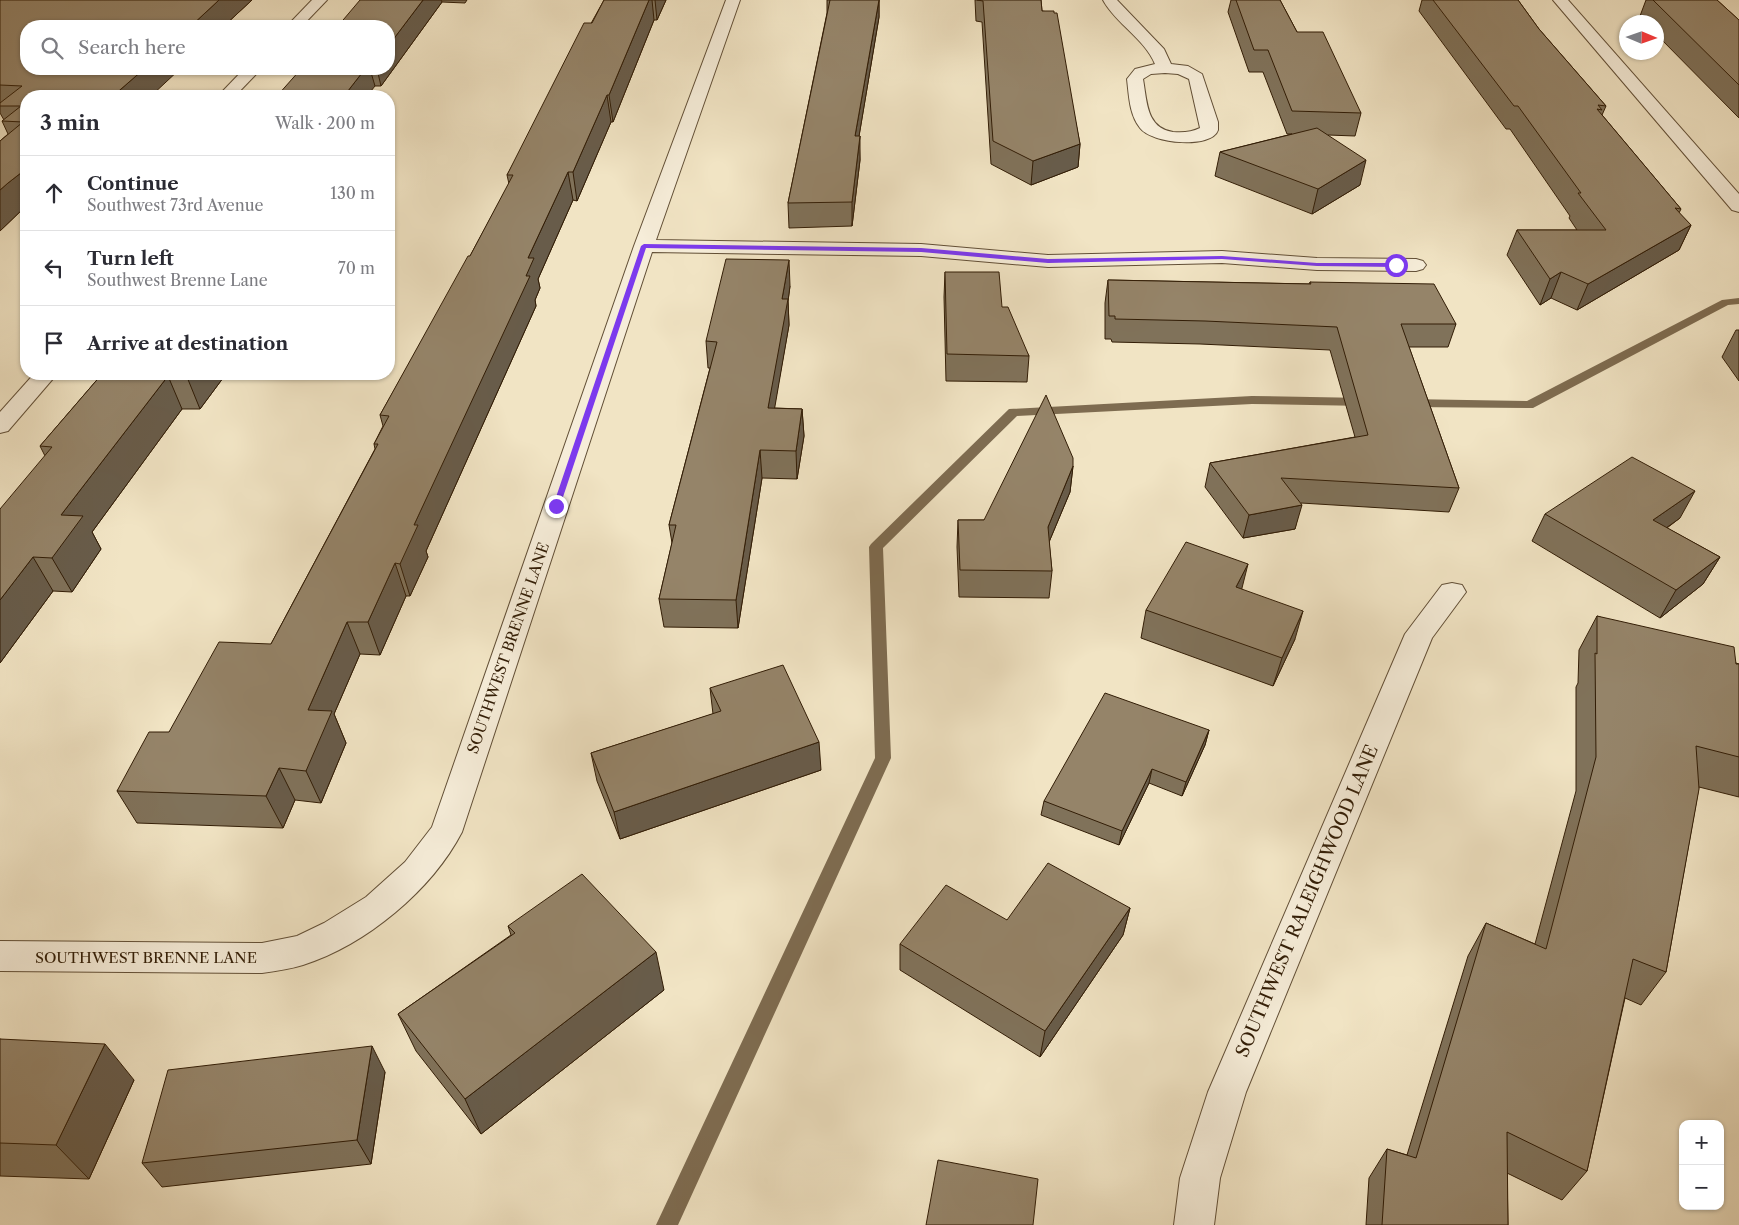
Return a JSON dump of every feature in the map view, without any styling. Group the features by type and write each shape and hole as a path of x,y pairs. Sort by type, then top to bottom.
{"street":[{"path":"300,20 320,0"},
{"name":"SOUTHWEST BRENNE LANE","path":"0,956 262,958 302,950 336,934 378,907 417,872 446,832 644,246 733,0"},
{"path":"1110,0 1114,7 1158,52 1165,68"},
{"path":"1560,0 1739,206"},
{"path":"1165,68 1182,69 1196,77 1209,122 1209,130 1201,135 1185,138 1166,136 1148,130 1143,122 1135,79 1138,73 1146,70 1165,68"},
{"path":"232,90 247,75"},
{"path":"644,246 921,250 1048,261 1222,257 1317,264 1416,265"},
{"path":"0,426 41,380"},
{"name":"SOUTHWEST RALEIGHWOOD LANE","path":"1194,1225 1200,1178 1231,1083 1419,634 1452,592"}],"building":[{"path":"0,0 219,0 197,20 20,20 20,75 137,75 120,90 20,90 20,106 0,106 0,103 22,86 0,85"},
{"path":"360,0 423,0 395,37 395,20 343,20"},
{"path":"604,0 649,0 609,95 607,95 573,172 568,172 528,258 534,258 526,276 530,276 414,525 418,525 400,564 395,563 368,622 347,622 308,710 332,711 306,771 279,768 266,796 117,791 149,732 169,732 219,642 271,644 378,444 374,444 389,416 380,415 468,256 470,256 513,175 507,175 584,23 592,23"},
{"path":"830,0 879,0 855,136 860,136 852,202 788,203"},
{"path":"977,0 1041,0 1042,11 1054,11 1054,13 1057,13 1080,144 1033,161 993,141 983,1"},
{"path":"1236,0 1280,0 1297,32 1323,32 1361,113 1292,111 1268,50 1254,50"},
{"path":"1433,0 1518,0 1539,29 1606,106 1598,105 1602,110 1597,109 1681,209 1675,208 1691,225 1588,284 1561,272 1550,279 1517,230 1606,230 1518,106 1514,106"},
{"path":"1653,0 1717,0 1739,20 1739,85"},
{"path":"296,75 360,75 349,90 282,90"},
{"path":"20,107 20,122 2,121"},
{"path":"20,124 20,174 0,190 0,141"},
{"path":"1317,128 1366,160 1318,189 1220,152"},
{"path":"726,259 789,260 782,299 788,299 768,408 802,409 796,451 760,450 736,600 659,599 676,525 669,525 717,342 706,341"},
{"path":"945,272 999,272 1002,307 1008,307 1029,356 947,354"},
{"path":"1108,280 1311,284 1310,282 1434,284 1456,324 1401,324 1459,488 1281,478 1302,505 1249,515 1210,463 1368,435 1337,327 1115,319 1115,316 1109,316"},
{"path":"97,380 165,380 61,515 83,516 52,558 33,557 0,600 0,509 52,447 40,446"},
{"path":"1046,395 1073,458 1073,466 1048,527 1052,571 960,570 958,520 984,520"},
{"path":"1632,457 1695,491 1653,520 1720,557 1676,590 1545,514"},
{"path":"1186,542 1248,564 1236,587 1303,611 1282,658 1146,610"},
{"path":"1597,616 1734,647 1736,664 1739,664 1739,757 1696,746 1699,789 1666,972 1633,959 1587,1171 1507,1132 1508,1225 1382,1225 1387,1149 1416,1158 1486,923 1546,949 1596,757 1595,653 1597,654"},
{"path":"783,665 819,742 614,812 591,753 721,711 710,688"},
{"path":"1105,693 1209,730 1186,782 1152,769 1122,831 1044,801"},
{"path":"1048,863 1130,908 1045,1031 900,944 946,885 1007,920"},
{"path":"582,874 656,952 465,1099 398,1014 515,933 508,926"},
{"path":"0,1039 105,1044 56,1145 0,1143"},
{"path":"372,1046 357,1140 142,1163 168,1070"},
{"path":"938,1160 1038,1179 1033,1225 926,1225"}],"waterway":[{"path":"1408,403 1529,405 1726,302 1739,301"},
{"path":"667,1225 883,758 876,547 1013,412 1252,400 1365,402"}],"route":[{"path":"556,506 644,246 921,250 1048,261 1222,257 1317,264 1396,265"}]}
